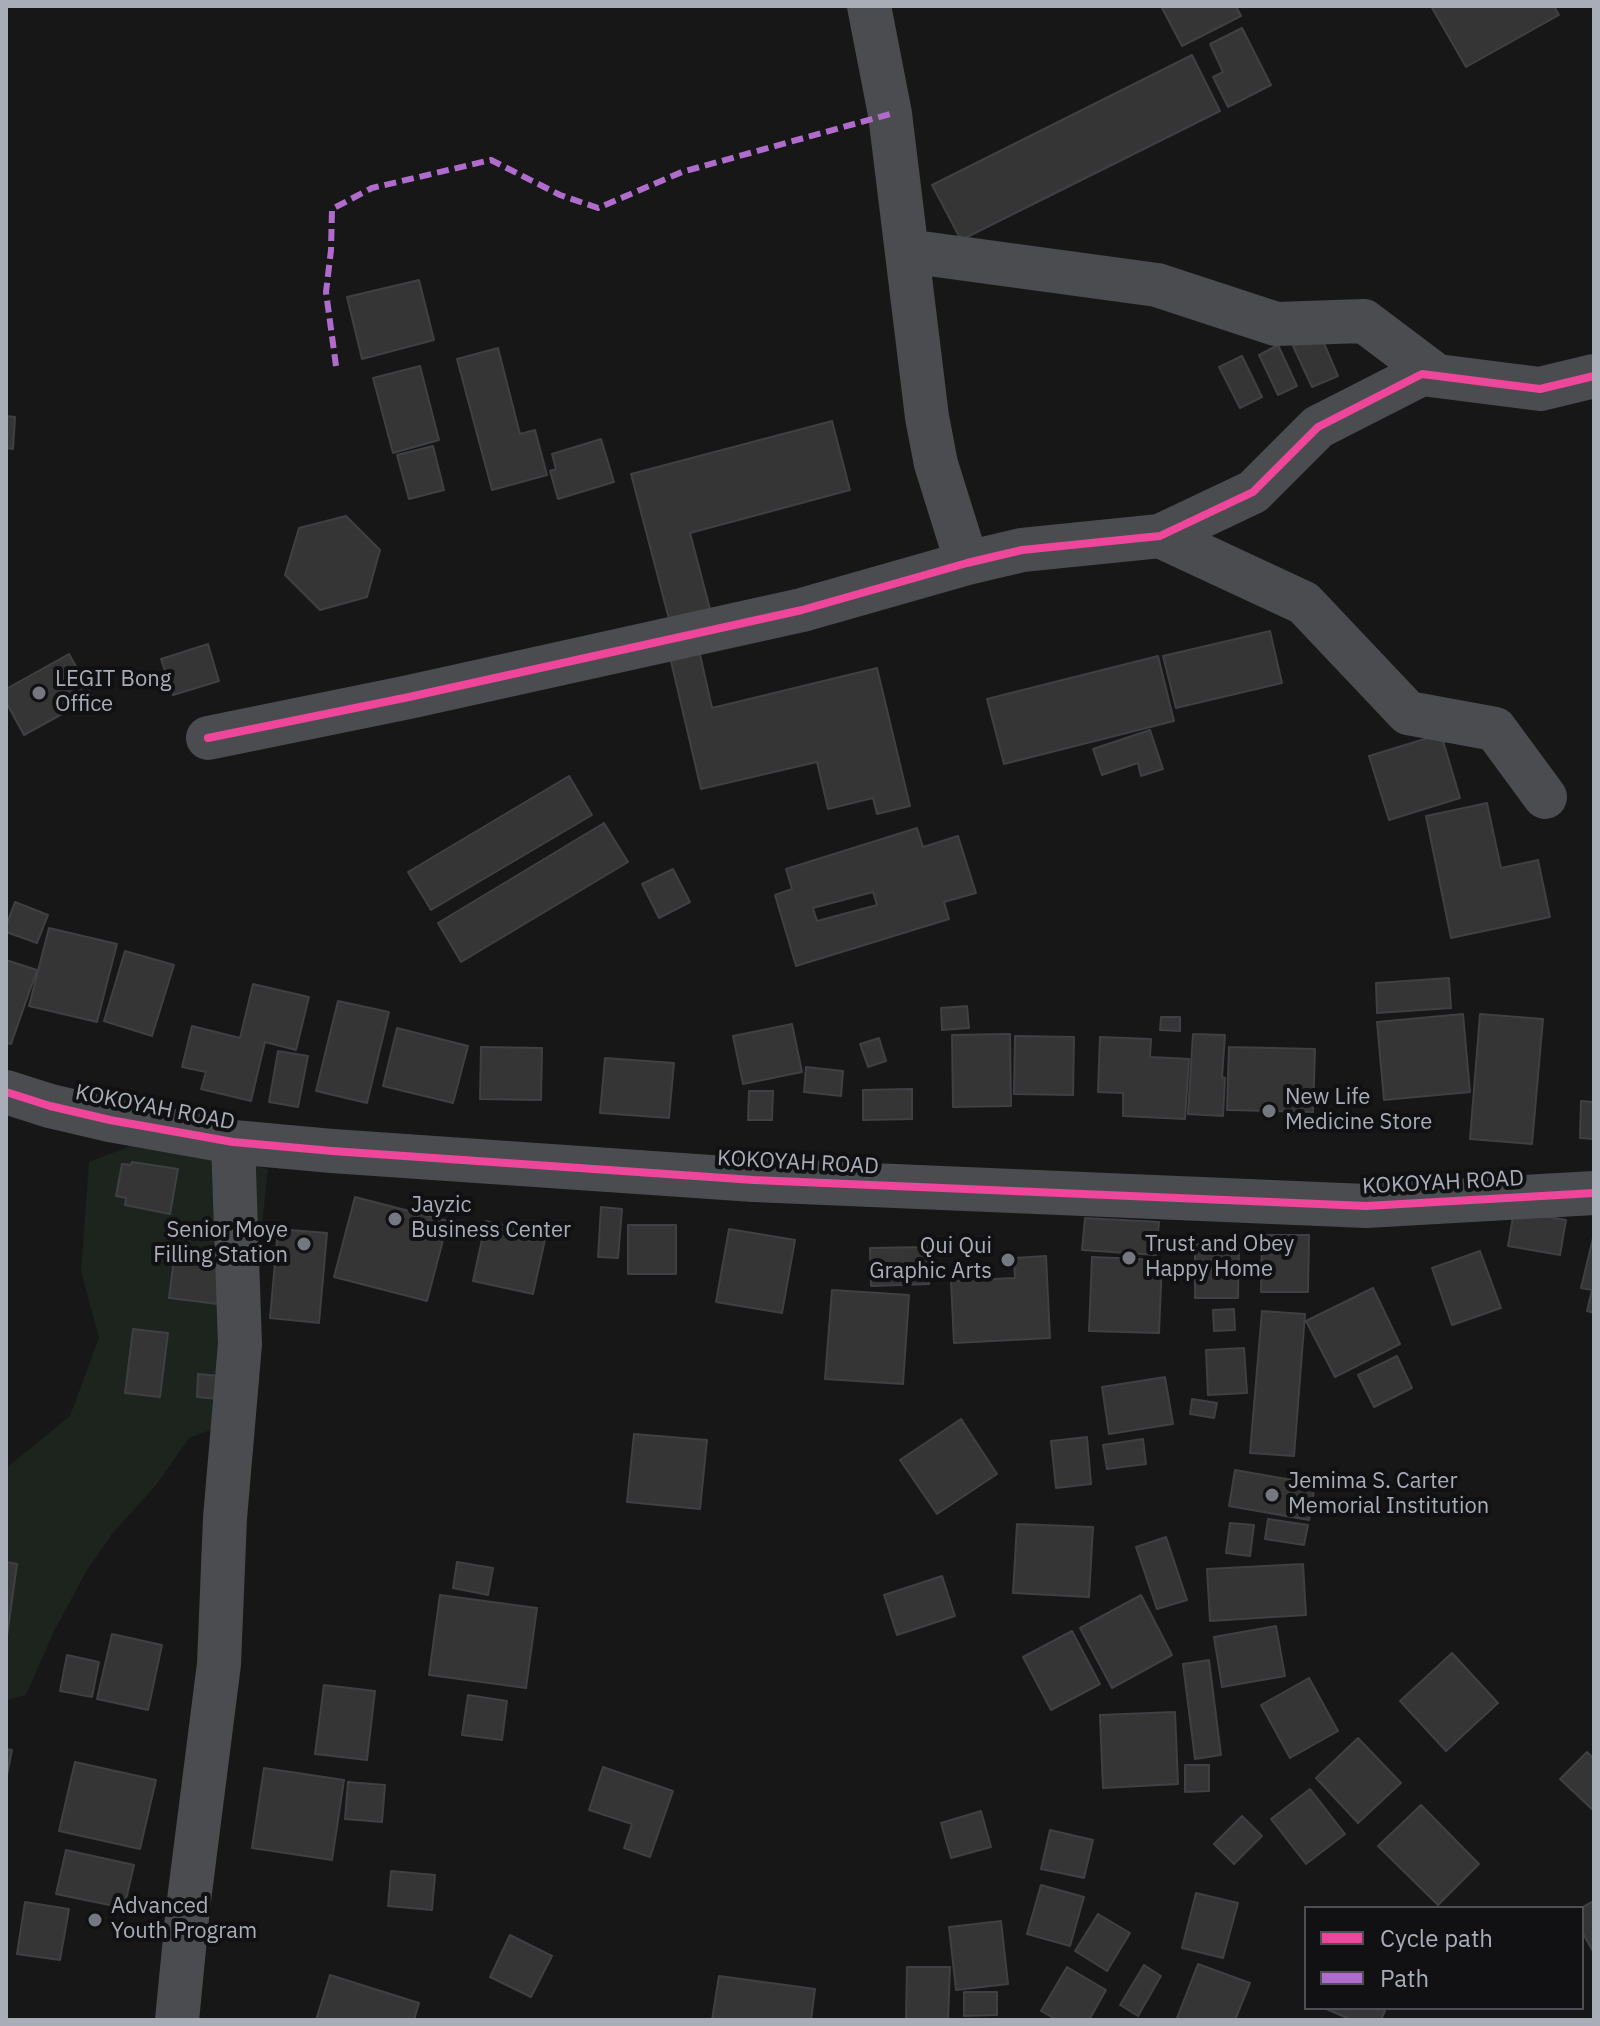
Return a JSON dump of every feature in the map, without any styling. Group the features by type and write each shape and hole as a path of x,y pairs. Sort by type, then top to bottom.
{"street":[{"path":"869,6 890,114 927,417 936,464 967,563"},
{"path":"907,251 1157,285 1276,324 1364,321 1437,376"},
{"path":"208,738 802,610 1022,550 1160,536 1253,492 1318,427 1422,374 1540,389 1594,376"},
{"path":"1160,536 1304,603 1408,713 1495,729 1545,797"},
{"name":"KOKOYAH ROAD","path":"6,1092 110,1120 233,1142 754,1180 1366,1206 1594,1193"},
{"path":"177,2020 219,1664 225,1518 240,1344 233,1142"}],"shaded area":[{"path":"146,1140 268,1169 249,1345 237,1420 189,1438 156,1485 112,1534 87,1570 54,1631 26,1695 6,1700 6,1468 70,1416 99,1338 81,1271 89,1162"}],"building":[{"path":"1161,6 1236,6 1241,16 1182,46"},
{"path":"1431,6 1554,6 1559,15 1466,67"},
{"path":"1242,28 1271,85 1228,107 1213,77 1223,72 1210,44"},
{"path":"1192,55 1220,111 961,240 932,185"},
{"path":"419,280 434,340 362,359 347,297"},
{"path":"1320,334 1338,376 1312,387 1293,346"},
{"path":"1278,345 1297,386 1278,395 1259,355"},
{"path":"498,348 520,434 535,430 547,475 492,490 457,359"},
{"path":"1242,356 1262,397 1240,408 1219,367"},
{"path":"420,366 439,440 393,453 373,378"},
{"path":"6,416 15,417 13,449 6,448"},
{"path":"832,421 850,490 690,533 710,609 669,619 631,474"},
{"path":"601,439 614,482 558,499 550,471 556,469 552,454"},
{"path":"433,446 444,490 409,499 397,455"},
{"path":"346,516 380,550 367,597 320,610 285,575 299,528"},
{"path":"1270,631 1282,683 1176,708 1163,656"},
{"path":"208,644 219,681 173,695 161,659"},
{"path":"699,650 712,708 877,668 910,806 877,814 873,798 828,809 817,762 701,789 670,657"},
{"path":"69,654 93,697 24,735 6,702 6,689"},
{"path":"1158,656 1174,721 1004,764 987,699"},
{"path":"1150,730 1163,769 1141,776 1138,763 1102,775 1093,749"},
{"path":"1441,734 1460,798 1389,820 1369,756"},
{"path":"569,776 592,815 431,910 408,872"},
{"path":"1487,803 1501,868 1538,860 1550,917 1451,938 1426,816"},
{"path":"604,823 628,862 461,962 438,923"},
{"path":"917,828 923,847 958,836 976,893 944,902 949,919 796,966 775,895 792,889 786,869","holes":["873,892 877,905 817,921 813,908"]},
{"path":"673,869 690,902 659,918 642,884"},
{"path":"15,902 48,915 37,943 6,932"},
{"path":"49,928 117,944 97,1022 29,1006"},
{"path":"125,951 174,965 152,1036 104,1021"},
{"path":"6,960 37,970 11,1044 6,1043"},
{"path":"1449,978 1451,1008 1377,1013 1376,983"},
{"path":"253,984 309,997 296,1050 265,1042 251,1101 201,1089 206,1072 182,1067 192,1026 240,1038"},
{"path":"338,1001 389,1012 367,1103 316,1091"},
{"path":"967,1006 969,1028 942,1030 941,1008"},
{"path":"1463,1014 1470,1092 1384,1100 1377,1022"},
{"path":"1480,1014 1543,1019 1532,1144 1470,1139"},
{"path":"1161,1017 1180,1017 1180,1031 1160,1030"},
{"path":"792,1024 802,1072 743,1084 733,1036"},
{"path":"397,1028 468,1046 453,1103 383,1086"},
{"path":"1010,1034 1011,1106 953,1107 952,1035"},
{"path":"1193,1034 1225,1035 1223,1116 1188,1114"},
{"path":"1015,1036 1074,1037 1073,1095 1014,1094"},
{"path":"1100,1037 1151,1039 1150,1057 1189,1059 1185,1119 1123,1116 1123,1093 1098,1092"},
{"path":"879,1038 886,1061 868,1067 860,1044"},
{"path":"481,1047 542,1048 541,1100 480,1099"},
{"path":"1229,1047 1315,1049 1313,1112 1227,1110"},
{"path":"278,1051 308,1056 298,1107 269,1102"},
{"path":"605,1058 674,1063 669,1118 600,1113"},
{"path":"806,1067 843,1071 841,1096 804,1092"},
{"path":"912,1089 912,1119 863,1120 863,1090"},
{"path":"749,1091 773,1091 772,1120 748,1120"},
{"path":"1581,1101 1594,1102 1594,1139 1580,1138"},
{"path":"132,1162 178,1169 170,1214 125,1205 126,1198 116,1196 122,1164 131,1165"},
{"path":"355,1197 448,1221 427,1301 334,1277"},
{"path":"601,1207 622,1209 618,1258 598,1257"},
{"path":"1514,1211 1566,1220 1560,1255 1508,1246"},
{"path":"1085,1218 1159,1222 1156,1255 1082,1250"},
{"path":"486,1221 546,1235 533,1294 473,1281"},
{"path":"628,1225 676,1225 676,1274 628,1274"},
{"path":"278,1229 327,1233 319,1323 270,1318"},
{"path":"729,1229 795,1240 782,1313 716,1302"},
{"path":"1594,1234 1594,1313 1587,1311 1592,1290 1581,1288"},
{"path":"1262,1235 1309,1235 1308,1292 1261,1292"},
{"path":"1239,1243 1238,1298 1195,1298 1195,1244"},
{"path":"928,1247 929,1284 871,1286 870,1248"},
{"path":"195,1249 224,1252 218,1304 169,1298 174,1259 193,1261"},
{"path":"1480,1251 1501,1308 1452,1325 1432,1268"},
{"path":"1046,1256 1050,1338 954,1343 951,1281 1015,1278 1014,1258"},
{"path":"1092,1257 1162,1260 1159,1333 1089,1331"},
{"path":"1373,1288 1400,1344 1335,1377 1306,1321"},
{"path":"832,1290 909,1295 903,1384 825,1379"},
{"path":"1234,1309 1235,1330 1214,1331 1213,1310"},
{"path":"1262,1311 1305,1314 1294,1456 1250,1453"},
{"path":"133,1329 168,1333 160,1397 125,1393"},
{"path":"1244,1348 1247,1393 1208,1395 1206,1350"},
{"path":"1397,1356 1412,1388 1374,1407 1358,1375"},
{"path":"198,1374 221,1376 219,1399 197,1397"},
{"path":"1165,1377 1173,1424 1109,1434 1102,1387"},
{"path":"1192,1399 1217,1403 1214,1418 1190,1414"},
{"path":"961,1419 997,1474 937,1514 900,1460"},
{"path":"634,1434 707,1440 700,1509 627,1502"},
{"path":"1087,1437 1091,1484 1056,1488 1051,1441"},
{"path":"1143,1439 1146,1464 1107,1469 1103,1445"},
{"name":"Jemima S. Carter Memorial Institution","path":"1235,1470 1315,1484 1309,1520 1229,1506"},
{"path":"1268,1519 1308,1525 1304,1545 1265,1539"},
{"path":"1230,1523 1254,1525 1250,1556 1226,1553"},
{"path":"1017,1524 1093,1527 1089,1597 1013,1593"},
{"path":"1166,1537 1187,1600 1157,1609 1136,1547"},
{"path":"6,1562 17,1564 7,1636 6,1636"},
{"path":"457,1562 493,1568 488,1595 453,1588"},
{"path":"1303,1564 1306,1615 1210,1621 1207,1569"},
{"path":"942,1576 955,1616 897,1635 884,1595"},
{"path":"440,1595 537,1608 526,1688 429,1675"},
{"path":"1141,1595 1172,1655 1112,1688 1080,1628"},
{"path":"1276,1626 1285,1676 1222,1687 1214,1637"},
{"path":"1072,1631 1100,1684 1051,1710 1023,1657"},
{"path":"112,1634 162,1645 148,1710 97,1699"},
{"path":"1452,1653 1498,1703 1446,1751 1400,1701"},
{"path":"67,1655 99,1662 92,1697 60,1691"},
{"path":"1209,1660 1221,1755 1195,1759 1183,1664"},
{"path":"1309,1678 1338,1731 1290,1758 1261,1705"},
{"path":"324,1685 375,1691 367,1760 315,1754"},
{"path":"468,1695 507,1701 502,1740 462,1735"},
{"path":"1175,1712 1178,1784 1103,1788 1100,1715"},
{"path":"1358,1738 1401,1783 1358,1823 1316,1778"},
{"path":"6,1749 12,1750 6,1780"},
{"path":"1587,1752 1594,1759 1594,1811 1560,1779"},
{"path":"75,1762 156,1780 140,1849 59,1831"},
{"path":"1185,1765 1209,1765 1209,1791 1185,1792"},
{"path":"603,1767 673,1791 650,1857 624,1848 632,1824 589,1810"},
{"path":"264,1768 344,1780 332,1860 252,1848"},
{"path":"348,1782 385,1785 382,1822 345,1819"},
{"path":"1310,1789 1345,1834 1306,1864 1271,1819"},
{"path":"1421,1805 1479,1864 1438,1905 1378,1846"},
{"path":"981,1811 991,1847 951,1858 941,1823"},
{"path":"1242,1816 1262,1836 1234,1864 1214,1844"},
{"path":"1050,1830 1093,1840 1084,1878 1041,1869"},
{"path":"66,1850 134,1865 124,1908 56,1894"},
{"path":"391,1871 435,1875 432,1910 388,1906"},
{"path":"1041,1885 1084,1897 1070,1946 1027,1934"},
{"path":"1196,1893 1238,1903 1223,1958 1182,1948"},
{"path":"1594,1901 1594,1953 1584,1936 1584,1906"},
{"path":"25,1902 69,1909 60,1960 17,1954"},
{"path":"1098,1914 1130,1933 1107,1971 1075,1951"},
{"path":"1001,1921 1008,1984 956,1990 949,1927"},
{"path":"510,1935 552,1956 531,1997 490,1977"},
{"path":"1198,1964 1250,1983 1235,2020 1177,2018"},
{"path":"1144,1965 1161,1976 1138,2016 1120,2005"},
{"path":"907,1967 950,1967 948,2020 906,2020"},
{"path":"1067,1967 1106,1990 1089,2020 1057,2020 1041,2011"},
{"path":"330,1975 419,2003 414,2020 316,2020"},
{"path":"719,1976 815,1989 811,2020 712,2020"},
{"path":"964,1992 997,1992 997,2015 964,2016"},
{"path":"1329,2010 1385,2010 1381,2020 1352,2020"}],"marked path":[{"path":"336,366 326,292 332,209 372,188 491,160 560,195 598,208 682,172 890,114"}],"cycle path":[{"path":"208,738 802,610 1022,550 1160,536 1253,492 1318,427 1422,374 1540,389 1594,376"},
{"path":"6,1092 110,1120 233,1142 754,1180 1366,1206 1594,1193"}],"place":[{"name":"LEGIT Bong Office","path":"39,693"},
{"name":"New Life Medicine Store","path":"1269,1111"},
{"name":"Jayzic Business Center","path":"395,1219"},
{"name":"Senior Moye Filling Station","path":"304,1244"},
{"name":"Trust and Obey Happy Home","path":"1129,1258"},
{"name":"Qui Qui Graphic Arts","path":"1008,1260"},
{"name":"Jemima S. Carter Memorial Institution","path":"1272,1495"},
{"name":"Advanced Youth Program","path":"95,1920"}]}
